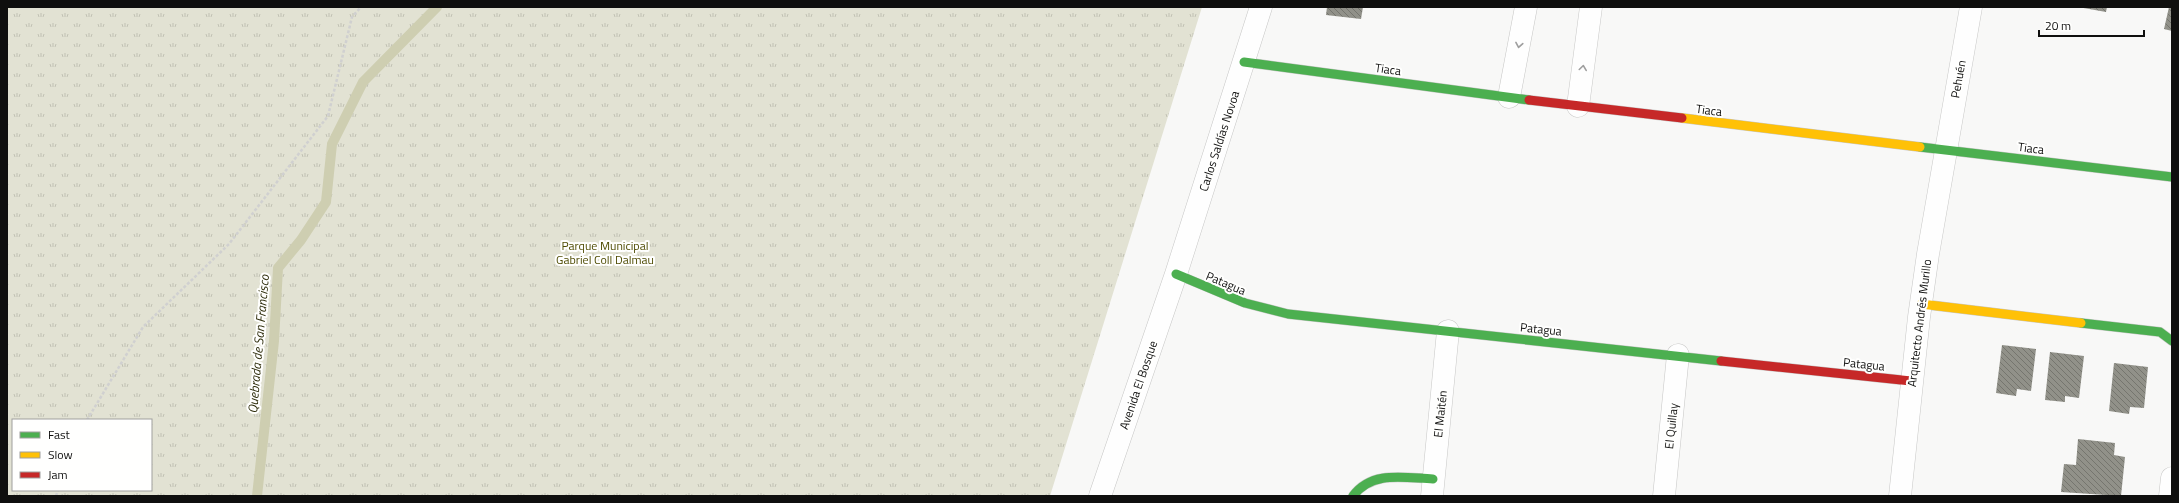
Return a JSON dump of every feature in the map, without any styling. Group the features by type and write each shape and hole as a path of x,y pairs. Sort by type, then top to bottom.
{"street":[{"name":"Carlos Saldías Novoa","path":"1176,274 1261,7"},
{"path":"1509,97 1526,7"},
{"path":"1578,106 1591,7"},
{"name":"Pehuén","path":"1945,150 1971,7"},
{"name":"Tiaca","path":"1244,62 1578,106 2172,177"},
{"name":"Arquitecto Andrés Murillo","path":"1900,496 1921,304 1945,150"},
{"name":"Patagua","path":"1176,274 1239,302 1263,310 1912,381"},
{"name":"Avenida El Bosque","path":"1100,496 1176,274"},
{"path":"1921,304 2160,332 2172,341"},
{"name":"El Maitén","path":"1433,488 1448,331"},
{"name":"El Quillay","path":"1664,496 1678,355"},
{"path":"2170,496 2172,478"},
{"path":"1353,496 1363,485 1374,480 1433,488"}],"path":[{"path":"88,419 143,327 229,244 328,116 352,17 361,7"}],"green space":[{"name":"Parque Municipal Gabriel Coll Dalmau","path":"7,7 1202,7 1050,496 7,496"}],"building":[{"path":"1327,7 1363,7 1361,19 1326,15"},
{"path":"2078,7 2107,7 2106,12"},
{"path":"2169,7 2172,7 2172,31 2164,29"},
{"path":"2002,345 2036,349 2031,391 2017,389 2016,396 1996,393"},
{"path":"2050,352 2084,356 2079,398 2065,396 2065,402 2045,400"},
{"path":"2114,363 2148,367 2144,408 2130,407 2129,414 2109,411"},
{"path":"2078,439 2115,443 2114,455 2125,457 2121,496 2061,492 2064,464 2076,465"}],"waterway":[{"name":"Quebrada de San Francisco","path":"257,496 274,341 278,268 301,240 326,202 332,144 363,82 437,7"}],"traffic: fast":[{"path":"1244,62 1529,100"},
{"path":"1920,147 2172,177"},
{"path":"1176,274 1245,303 1288,314 1721,361"},
{"path":"2081,323 2160,332 2172,341"},
{"path":"1353,496 1370,482 1379,479 1390,477 1433,479"}],"traffic: slow":[{"path":"1682,118 1920,147"},
{"path":"1921,304 2081,323"}],"traffic: jam":[{"path":"1529,100 1682,118"},
{"path":"1721,361 1911,381"}]}
